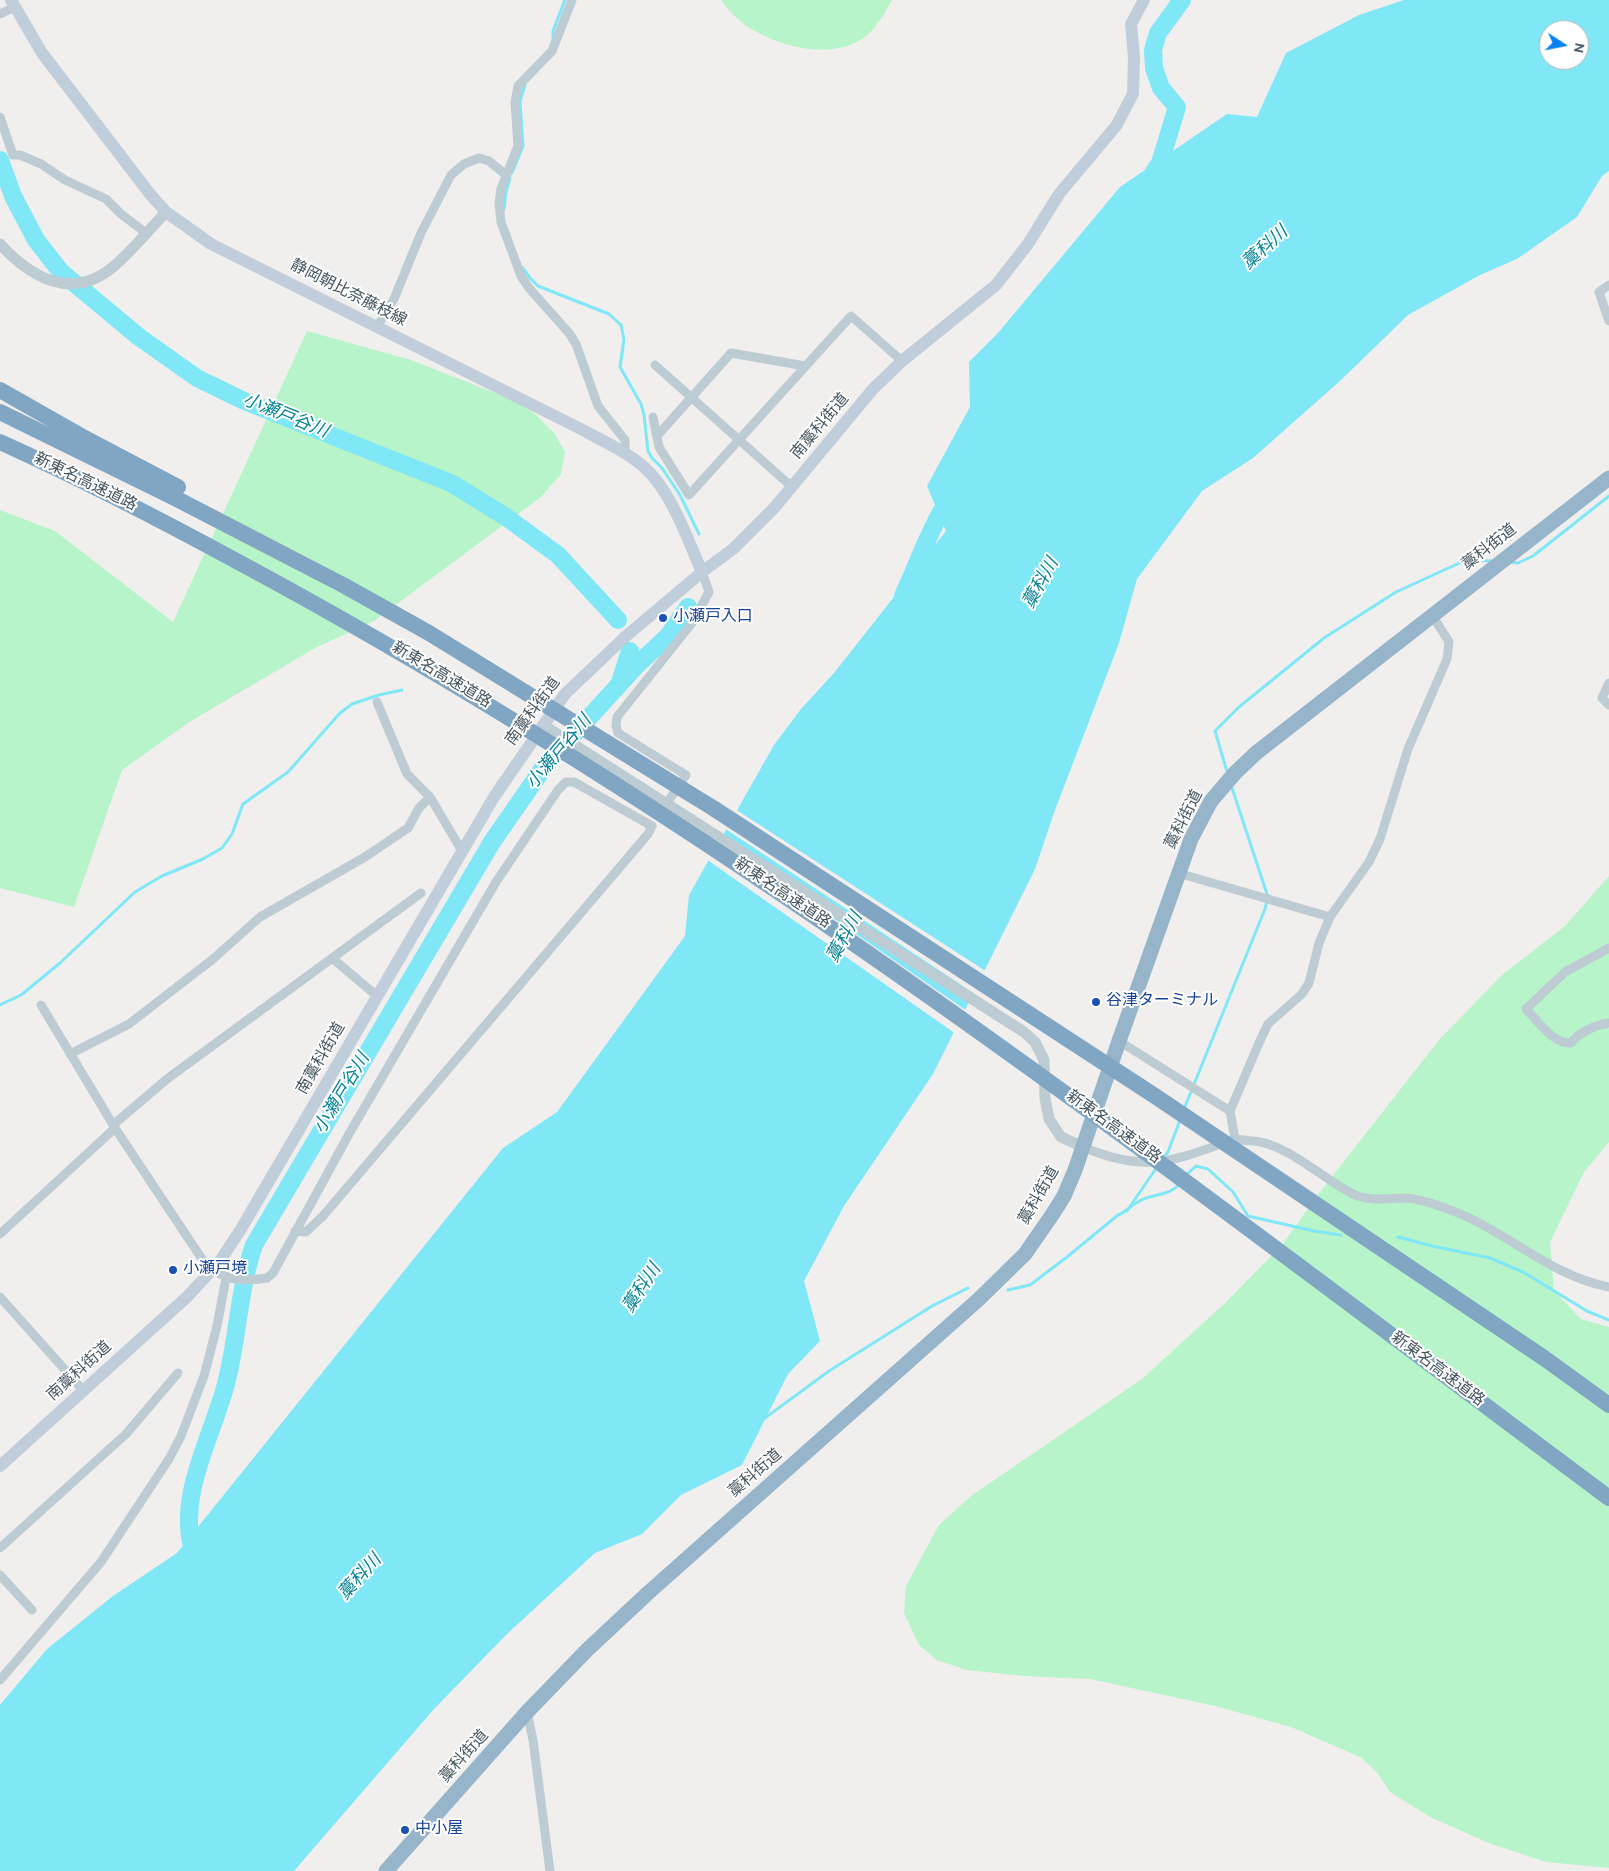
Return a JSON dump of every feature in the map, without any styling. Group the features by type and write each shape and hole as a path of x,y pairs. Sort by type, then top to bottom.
{"highway":[{"path":"0,390 81,436 189,493 343,585"},
{"name":"新東名高速道路","path":"0,412 173,497 343,585 429,633 712,808 1156,1096 1544,1358 1609,1405"},
{"name":"新東名高速道路","path":"0,442 155,517 324,608 585,764 686,829 808,911 1104,1121 1609,1498"},
{"name":"藁科街道","path":"386,1871 527,1712 587,1650 648,1593 979,1299 1025,1254 1064,1196 1075,1170 1191,839 1211,801 1235,773 1256,753 1609,478"}],"main road":[{"name":"南藁科街道","path":"0,1466 188,1296 213,1270 241,1229 494,797 564,694 625,637 702,572 733,549 775,507 874,389 902,361 996,285 1028,244 1059,194 1116,126 1133,94 1134,57 1131,24 1144,0"},
{"name":"静岡朝比奈藤枝線","path":"13,4 42,53 82,107 166,212 211,244 624,453 646,468 665,490 702,572"}],"street":[{"path":"572,0 552,51 518,86 515,102 518,146 501,189 499,204 500,222 515,263 530,288 569,333 576,344 598,406 625,440 624,453"},
{"path":"0,14 13,4"},
{"path":"0,117 13,155 20,155 41,164 65,180 106,199 121,214 146,233"},
{"path":"377,327 394,299 421,233 451,175 464,164 479,158 489,161 506,175"},
{"path":"0,244 27,269 45,279 68,285 80,284 113,267 166,212"},
{"path":"1609,285 1599,292 1609,321"},
{"path":"652,417 659,447 689,496 851,316 902,361"},
{"path":"657,436 731,353 805,366"},
{"path":"655,366 792,487"},
{"path":"295,1231 306,1232 323,1216 641,842 686,775 618,733 616,726 617,718 692,623 709,592 702,572"},
{"path":"1234,1140 1230,1112 1259,1042 1268,1024 1302,994 1309,983 1319,943 1330,917 1369,862 1380,839 1408,749 1447,658 1449,642 1432,615"},
{"path":"1609,683 1602,698 1609,705"},
{"path":"377,702 407,774 430,797 462,851"},
{"path":"543,724 1024,1032 1035,1042 1044,1060 1044,1098 1048,1119 1061,1137 1105,1156 1132,1162 1151,1163 1176,1160 1234,1140 1266,1143 1288,1152 1354,1194 1377,1200 1407,1198 1442,1206 1474,1220 1557,1270 1579,1280 1609,1287"},
{"path":"40,1005 114,1126 204,1262 226,1278 268,1278 349,1134 496,882 558,790 566,782 574,782 652,826"},
{"path":"70,1054 129,1024 213,960 260,917 365,857 408,828 419,808 430,797"},
{"path":"1178,873 1330,917"},
{"path":"0,1234 114,1126 167,1079 421,893"},
{"path":"1609,948 1565,972 1526,1009 1554,1038 1563,1043 1571,1042 1577,1035 1609,1023"},
{"path":"332,958 377,996"},
{"path":"1119,1041 1230,1112"},
{"path":"0,1680 101,1562 170,1460 204,1376 217,1326 226,1278"},
{"path":"0,1297 84,1390"},
{"path":"0,1548 126,1434 178,1374"},
{"path":"0,1575 32,1610"},
{"path":"527,1712 534,1740 550,1871"}],"green space":[{"path":"721,0 892,0 877,24 861,40 843,47 817,50 791,46 766,37 745,25"},
{"path":"307,331 411,360 513,400 533,412 554,433 565,452 561,474 541,497 374,621 317,647 191,721 122,770 74,907 0,888 0,510 55,531 173,622"},
{"path":"1609,876 1609,1142 1584,1172 1550,1242 1554,1291 1581,1319 1609,1327 1609,1868 1546,1862 1491,1844 1430,1817 1390,1792 1376,1771 1360,1757 1291,1727 1215,1706 1090,1679 1024,1676 967,1670 937,1660 919,1645 904,1613 906,1586 939,1525 971,1496 1142,1379 1224,1304 1282,1245 1320,1192 1439,1040 1502,975 1565,926"}],"water":[{"path":"1404,0 1609,0 1609,171 1602,176 1577,217 1517,259 1480,275 1408,315 1340,381 1253,458 1202,491 1137,579 1119,643 1055,810 1035,869 933,1074 844,1206 804,1281 820,1341 788,1374 742,1465 681,1495 642,1534 595,1553 508,1633 434,1709 294,1871 0,1871 0,1705 47,1649 113,1596 177,1553 503,1148 557,1112 685,936 689,895 774,745 801,709 834,673 946,531 927,486 970,407 969,362 998,333 1120,187 1227,114 1257,117 1286,53 1359,15"}],"pier":[{"path":"735,809 987,972 975,994 724,828"},
{"path":"718,838 967,1011 956,1034 706,859"}],"waterway":[{"path":"553,38 553,31 565,0"},
{"path":"1150,178 1160,163 1177,107 1161,88 1154,68 1153,50 1158,33 1182,0"},
{"path":"512,173 523,146 520,101 525,85"},
{"name":"小瀬戸谷川","path":"0,160 13,196 36,240 61,272 139,337 197,378 242,400 451,483 506,517 558,555 618,620"},
{"path":"504,209 510,178"},
{"path":"522,267 538,286 609,314 621,325 624,339 620,367 641,404 648,451 680,495 699,534"},
{"name":"藁科川","path":"903,596 931,532 951,495"},
{"path":"1509,562 1518,563 1533,556 1609,496"},
{"path":"1228,775 1215,731 1239,707 1324,638 1396,592 1466,560 1493,561"},
{"name":"小瀬戸谷川","path":"194,1553 189,1532 189,1510 193,1488 198,1466 227,1380 245,1278 254,1245 492,842 544,767 637,665 668,636 688,607"},
{"name":"小瀬戸谷川","path":"621,679 630,651"},
{"path":"0,1005 21,995 60,963 135,892 162,876 203,859 222,848 232,834 243,804 288,772 340,713 352,704 402,690"},
{"path":"1184,1109 1265,909 1268,897 1231,785"},
{"path":"1162,1160 1168,1152 1180,1120"},
{"path":"1185,1176 1196,1166 1208,1169 1233,1192 1248,1216 1341,1235"},
{"path":"1127,1211 1157,1167"},
{"path":"1008,1290 1030,1285 1118,1215 1143,1199 1171,1191 1180,1183"},
{"path":"1398,1237 1490,1258 1523,1272 1587,1311 1609,1320"},
{"path":"765,1418 829,1371 932,1306 968,1288"}],"place":[{"name":"小瀬戸入口","path":"663,618"},
{"name":"谷津ターミナル","path":"1096,1002"},
{"name":"小瀬戸境","path":"173,1270"},
{"name":"中小屋","path":"405,1830"}]}
